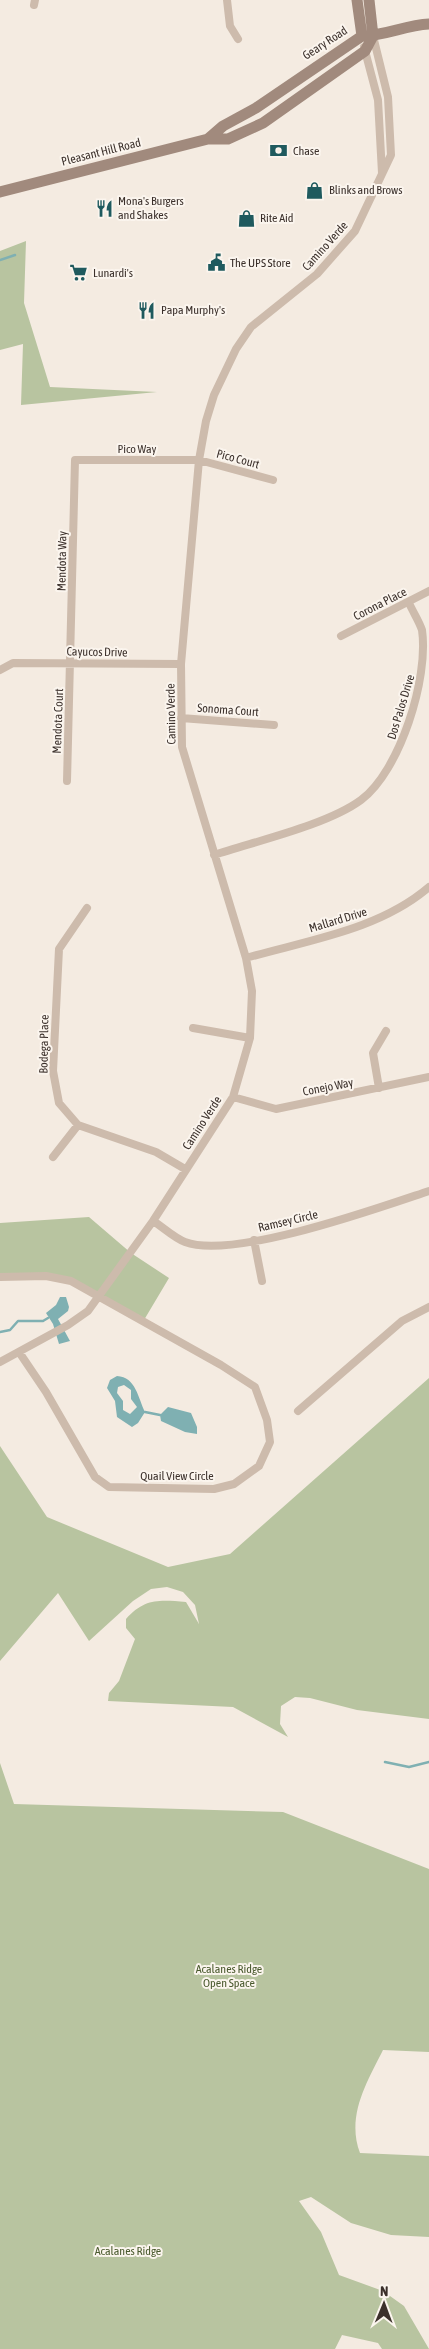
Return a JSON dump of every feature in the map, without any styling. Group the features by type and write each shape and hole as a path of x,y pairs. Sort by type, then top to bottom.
{"main road":[{"path":"357,0 368,36"},
{"path":"365,51 368,36 369,0"},
{"name":"Geary Road","path":"294,80 368,36 429,24"},
{"name":"Pleasant Hill Road","path":"0,192 208,139 228,139 263,123 304,92 365,51"},
{"name":"Pleasant Hill Road","path":"208,139 223,126 256,108 294,80"}],"street":[{"path":"227,0 230,26 238,39"},
{"name":"Camino Verde","path":"0,1362 68,1325 88,1311 153,1221 233,1096 250,1038 252,991 246,958 182,746 181,664 199,460 206,422 214,395 236,349 251,327 317,274 355,231 392,155 388,97 368,36"},
{"name":"Camino Verde","path":"365,51 378,100 382,173"},
{"name":"Pico Way","path":"76,460 199,460"},
{"name":"Mendota Way","path":"71,663 76,460"},
{"name":"Pico Court","path":"199,460 273,480"},
{"name":"Corona Place","path":"341,636 429,591"},
{"name":"Dos Palos Drive","path":"214,855 328,818 361,800 380,781 399,752 413,714 425,668 422,631 409,602"},
{"name":"Cayucos Drive","path":"0,670 12,663 181,664"},
{"name":"Mendota Court","path":"67,781 71,663"},
{"name":"Sonoma Court","path":"181,718 274,725"},
{"name":"Mallard Drive","path":"246,958 369,923 415,899 429,887"},
{"name":"Bodega Place","path":"78,1125 59,1103 54,1061 59,949 87,908"},
{"path":"192,1028 250,1038"},
{"path":"379,1088 373,1053 386,1031"},
{"name":"Conejo Way","path":"233,1096 276,1109 429,1077"},
{"path":"54,1157 78,1125 156,1152 185,1169"},
{"name":"Ramsey Circle","path":"153,1221 185,1242 218,1247 347,1219 429,1191"},
{"path":"254,1240 262,1281"},
{"name":"Quail View Circle","path":"0,1276 46,1276 71,1281 100,1295 221,1365 255,1388 267,1420 270,1442 259,1466 234,1484 214,1488 109,1487 95,1477 46,1392 19,1352"},
{"path":"298,1411 402,1321 429,1307"}],"green space":[{"path":"26,241 24,303 50,387 157,392 21,405 23,344 0,350 0,251"},
{"path":"89,1217 131,1253 169,1278 144,1320 71,1281 0,1277 0,1223"},
{"path":"429,1378 429,1719 357,1710 310,1698 295,1697 281,1706 280,1724 288,1737 233,1707 108,1701 109,1693 119,1681 135,1639 126,1628 126,1619 133,1612 153,1602 186,1602 199,1624 195,1605 183,1592 167,1587 151,1589 133,1601 89,1641 58,1593 0,1661 0,1446 47,1517 168,1567 230,1554"},
{"name":"Acalanes Ridge Open Space","path":"0,1763 14,1804 283,1812 429,1869 429,2052 383,2050 360,2100 355,2126 360,2153 429,2156 429,2237 391,2235 351,2223 311,2197 299,2201 321,2232 339,2275 383,2291 404,2306 429,2349 382,2349 378,2343 342,2335 335,2349 0,2349"}],"water":[{"path":"60,1297 66,1297 69,1307 68,1311 58,1319 70,1341 59,1344 53,1324 46,1313 56,1305"},
{"path":"117,1376 123,1377 136,1389 145,1412 138,1423 132,1427 117,1417 115,1401 107,1388 110,1380","holes":["124,1385 131,1390 131,1399 137,1407 130,1414 123,1410 123,1401 117,1393 118,1387"]},
{"path":"168,1407 191,1413 197,1427 197,1434 185,1432 161,1421 160,1415"}],"waterway":[{"path":"0,260 15,255"},
{"path":"0,1332 10,1330 18,1321 43,1321 48,1318"},
{"path":"145,1412 160,1415"},
{"path":"385,1762 409,1767 429,1762"}],"place":[{"name":"Chase","path":"279,151"},
{"name":"Blinks and Brows","path":"315,190"},
{"name":"Mona's Burgers and Shakes","path":"104,208"},
{"name":"Rite Aid","path":"246,218"},
{"name":"The UPS Store","path":"216,263"},
{"name":"Lunardi's","path":"79,273"},
{"name":"Papa Murphy's","path":"147,310"}],"park label":[{"name":"Acalanes Ridge","path":"128,2251"}]}
